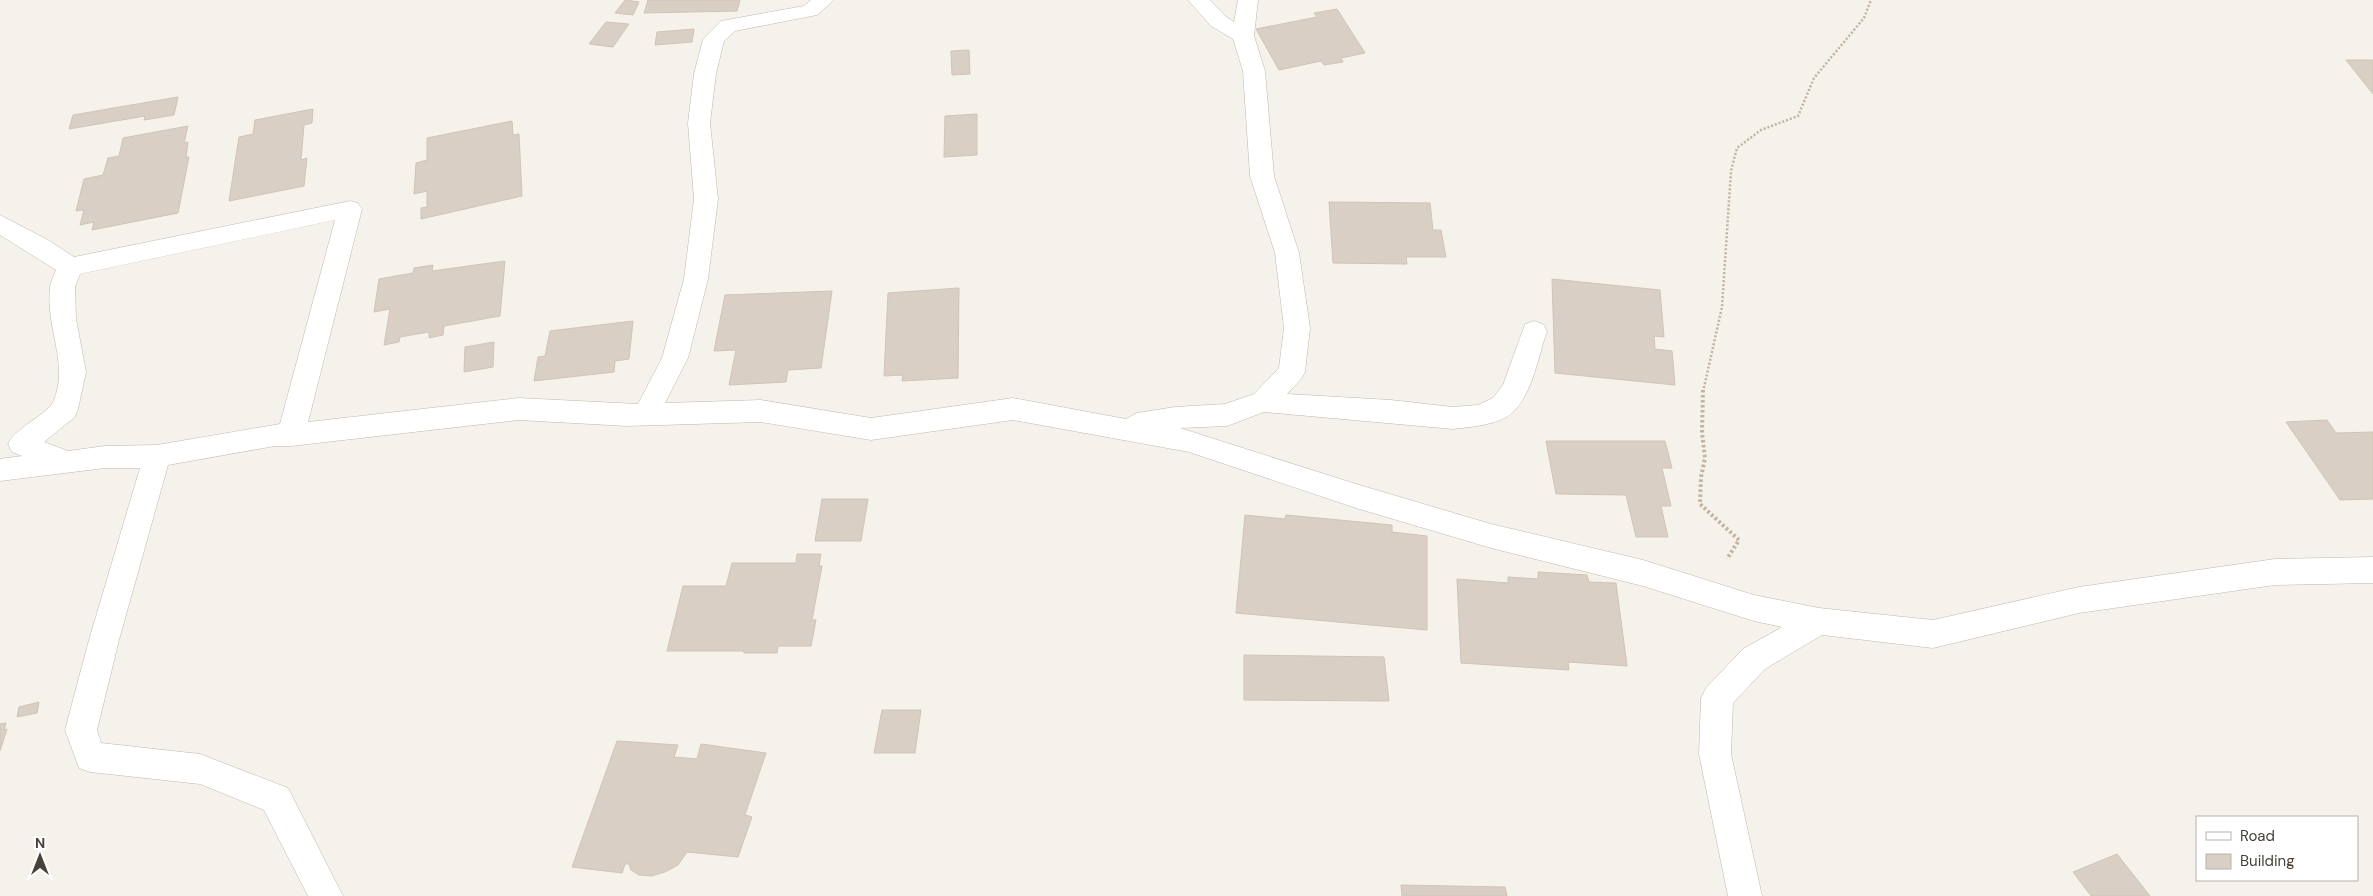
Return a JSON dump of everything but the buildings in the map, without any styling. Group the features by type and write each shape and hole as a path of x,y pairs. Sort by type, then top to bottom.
{"street":[{"path":"646,414 675,358 696,279 706,199 699,123 704,74 714,39 728,26 810,11 824,0"},
{"path":"1198,0 1218,21 1243,36"},
{"path":"1116,428 1175,418 1227,415 1264,401 1292,372 1297,328 1286,253 1262,176 1254,71 1243,36 1248,0"},
{"path":"0,224 39,246 70,267 350,209 291,435"},
{"path":"66,463 22,444 65,409 73,372 63,319 62,287 70,267"},
{"path":"1264,401 1300,406 1391,411 1453,418 1481,415 1502,406 1515,389 1534,331"},
{"path":"0,470 104,457 157,456 276,435 291,435 519,409 646,414 761,411 871,430 1013,409 1189,441 1366,499 1491,536 1643,573 1754,608 1820,621 1933,634 2080,600 2275,572 2373,570"},
{"path":"157,456 104,640 81,730 90,757 200,769 276,799 326,896"},
{"path":"1745,896 1715,754 1717,698 1754,659 1820,621"}],"path":[{"path":"1706,594 1739,540 1700,504 1701,477 1705,458 1702,434 1703,386 1714,349 1722,307 1731,171 1737,148 1761,130 1798,116 1814,78 1864,18 1871,0"}]}
